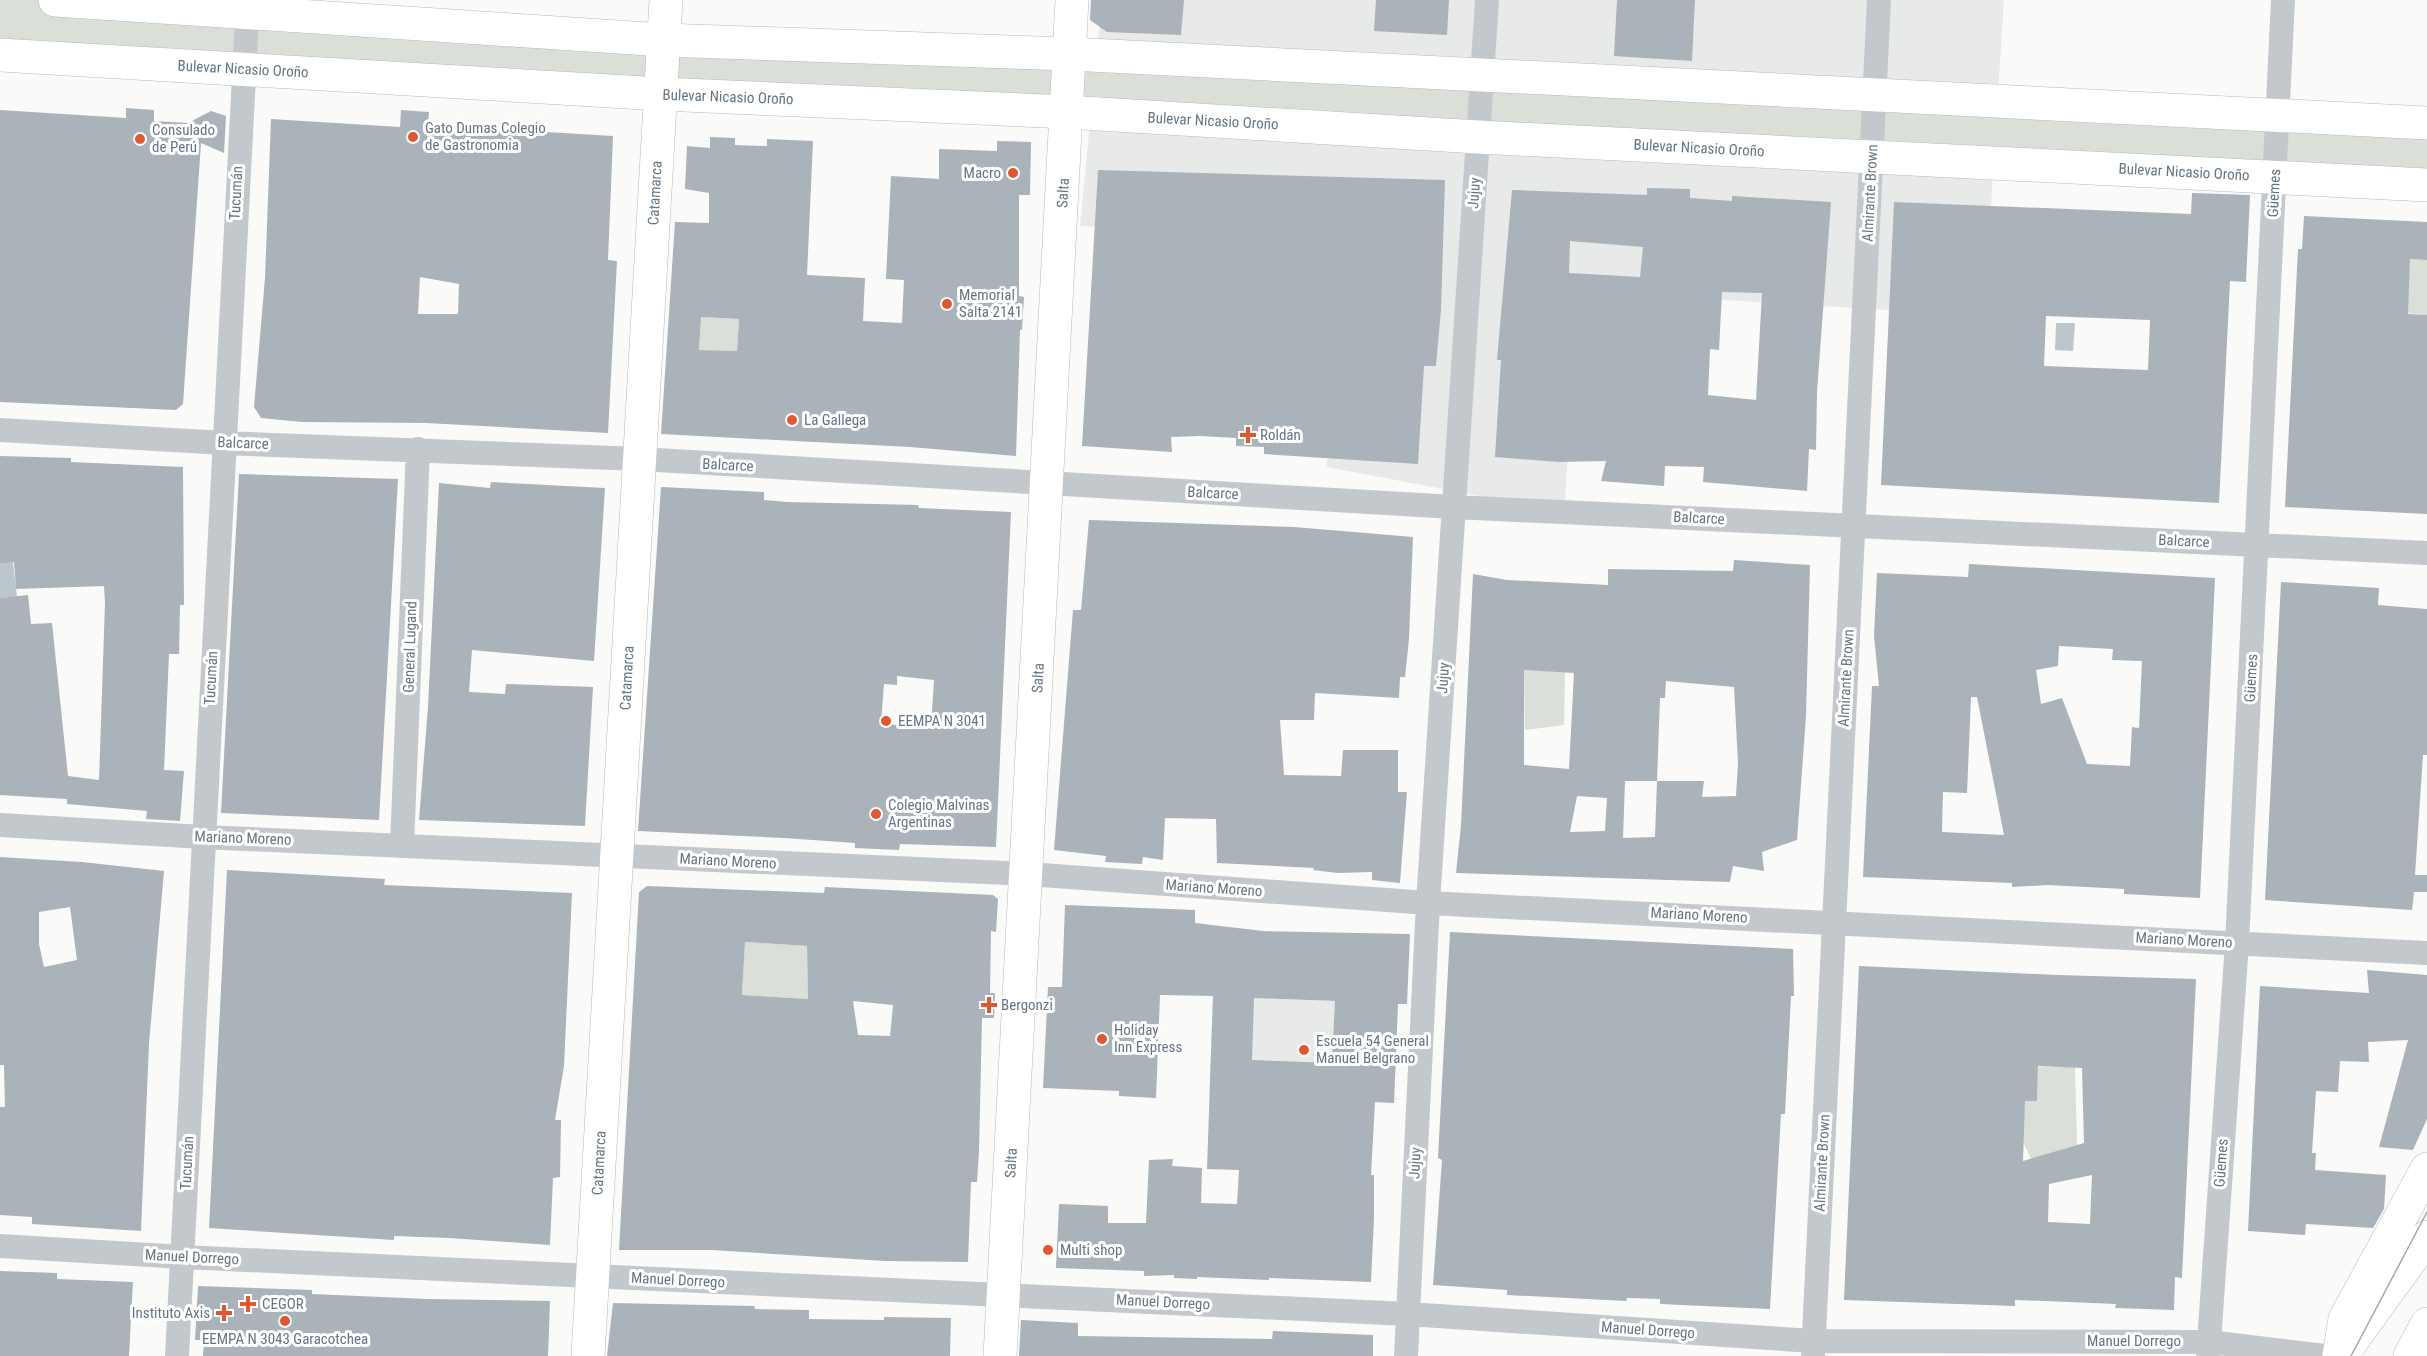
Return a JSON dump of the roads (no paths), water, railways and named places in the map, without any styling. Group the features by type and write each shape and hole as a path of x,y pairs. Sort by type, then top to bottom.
{"main road":[{"path":"55,0 247,6 664,40 1070,54 2427,123"},
{"name":"Catamarca","path":"588,1356 666,0"},
{"name":"Salta","path":"1000,1356 1028,874 1072,0"},
{"name":"Bulevar Nicasio Oroño","path":"0,55 661,94 1067,112 1478,137 2427,184"},
{"path":"2340,1356 2345,1319 2427,1168"},
{"path":"2340,1356 2427,1237"},
{"path":"2410,1356 2427,1324"}],"street":[{"name":"Jujuy","path":"1406,1356 1428,903 1487,0"},
{"name":"Almirante Brown","path":"1813,1349 1879,0"},
{"name":"Güemes","path":"2208,1349 2237,943 2283,0"},
{"name":"Tucumán","path":"177,1356 247,6"},
{"name":"Balcarce","path":"0,430 224,443 640,459 1454,507 2427,553"},
{"name":"General Lugand","path":"402,844 418,449"},
{"name":"Mariano Moreno","path":"0,825 203,837 402,844 1028,874 1428,903 1834,921 2427,953"},
{"name":"Manuel Dorrego","path":"0,1246 183,1257 1408,1314 1813,1349 2208,1349 2325,1356"}],"tram line":[{"path":"2351,1356 2427,1212"}],"place":[{"name":"Gato Dumas Colegio de Gastronomia","path":"413,137"},
{"name":"Consulado de Perú","path":"140,139"},
{"name":"Macro","path":"1013,173"},
{"name":"Memorial Salta 2141","path":"947,304"},
{"name":"La Gallega","path":"792,420"},
{"name":"Roldán","path":"1248,435"},
{"name":"EEMPA N 3041","path":"886,721"},
{"name":"Colegio Malvinas Argentinas","path":"876,814"},
{"name":"Bergonzi","path":"989,1005"},
{"name":"Holiday Inn Express","path":"1102,1039"},
{"name":"Escuela 54 General Manuel Belgrano","path":"1304,1050"},
{"name":"Multi shop","path":"1048,1250"},
{"name":"CEGOR","path":"248,1304"},
{"name":"Instituto Axis","path":"224,1313"},
{"name":"EEMPA N 3043 Garacotchea","path":"285,1321"}]}
